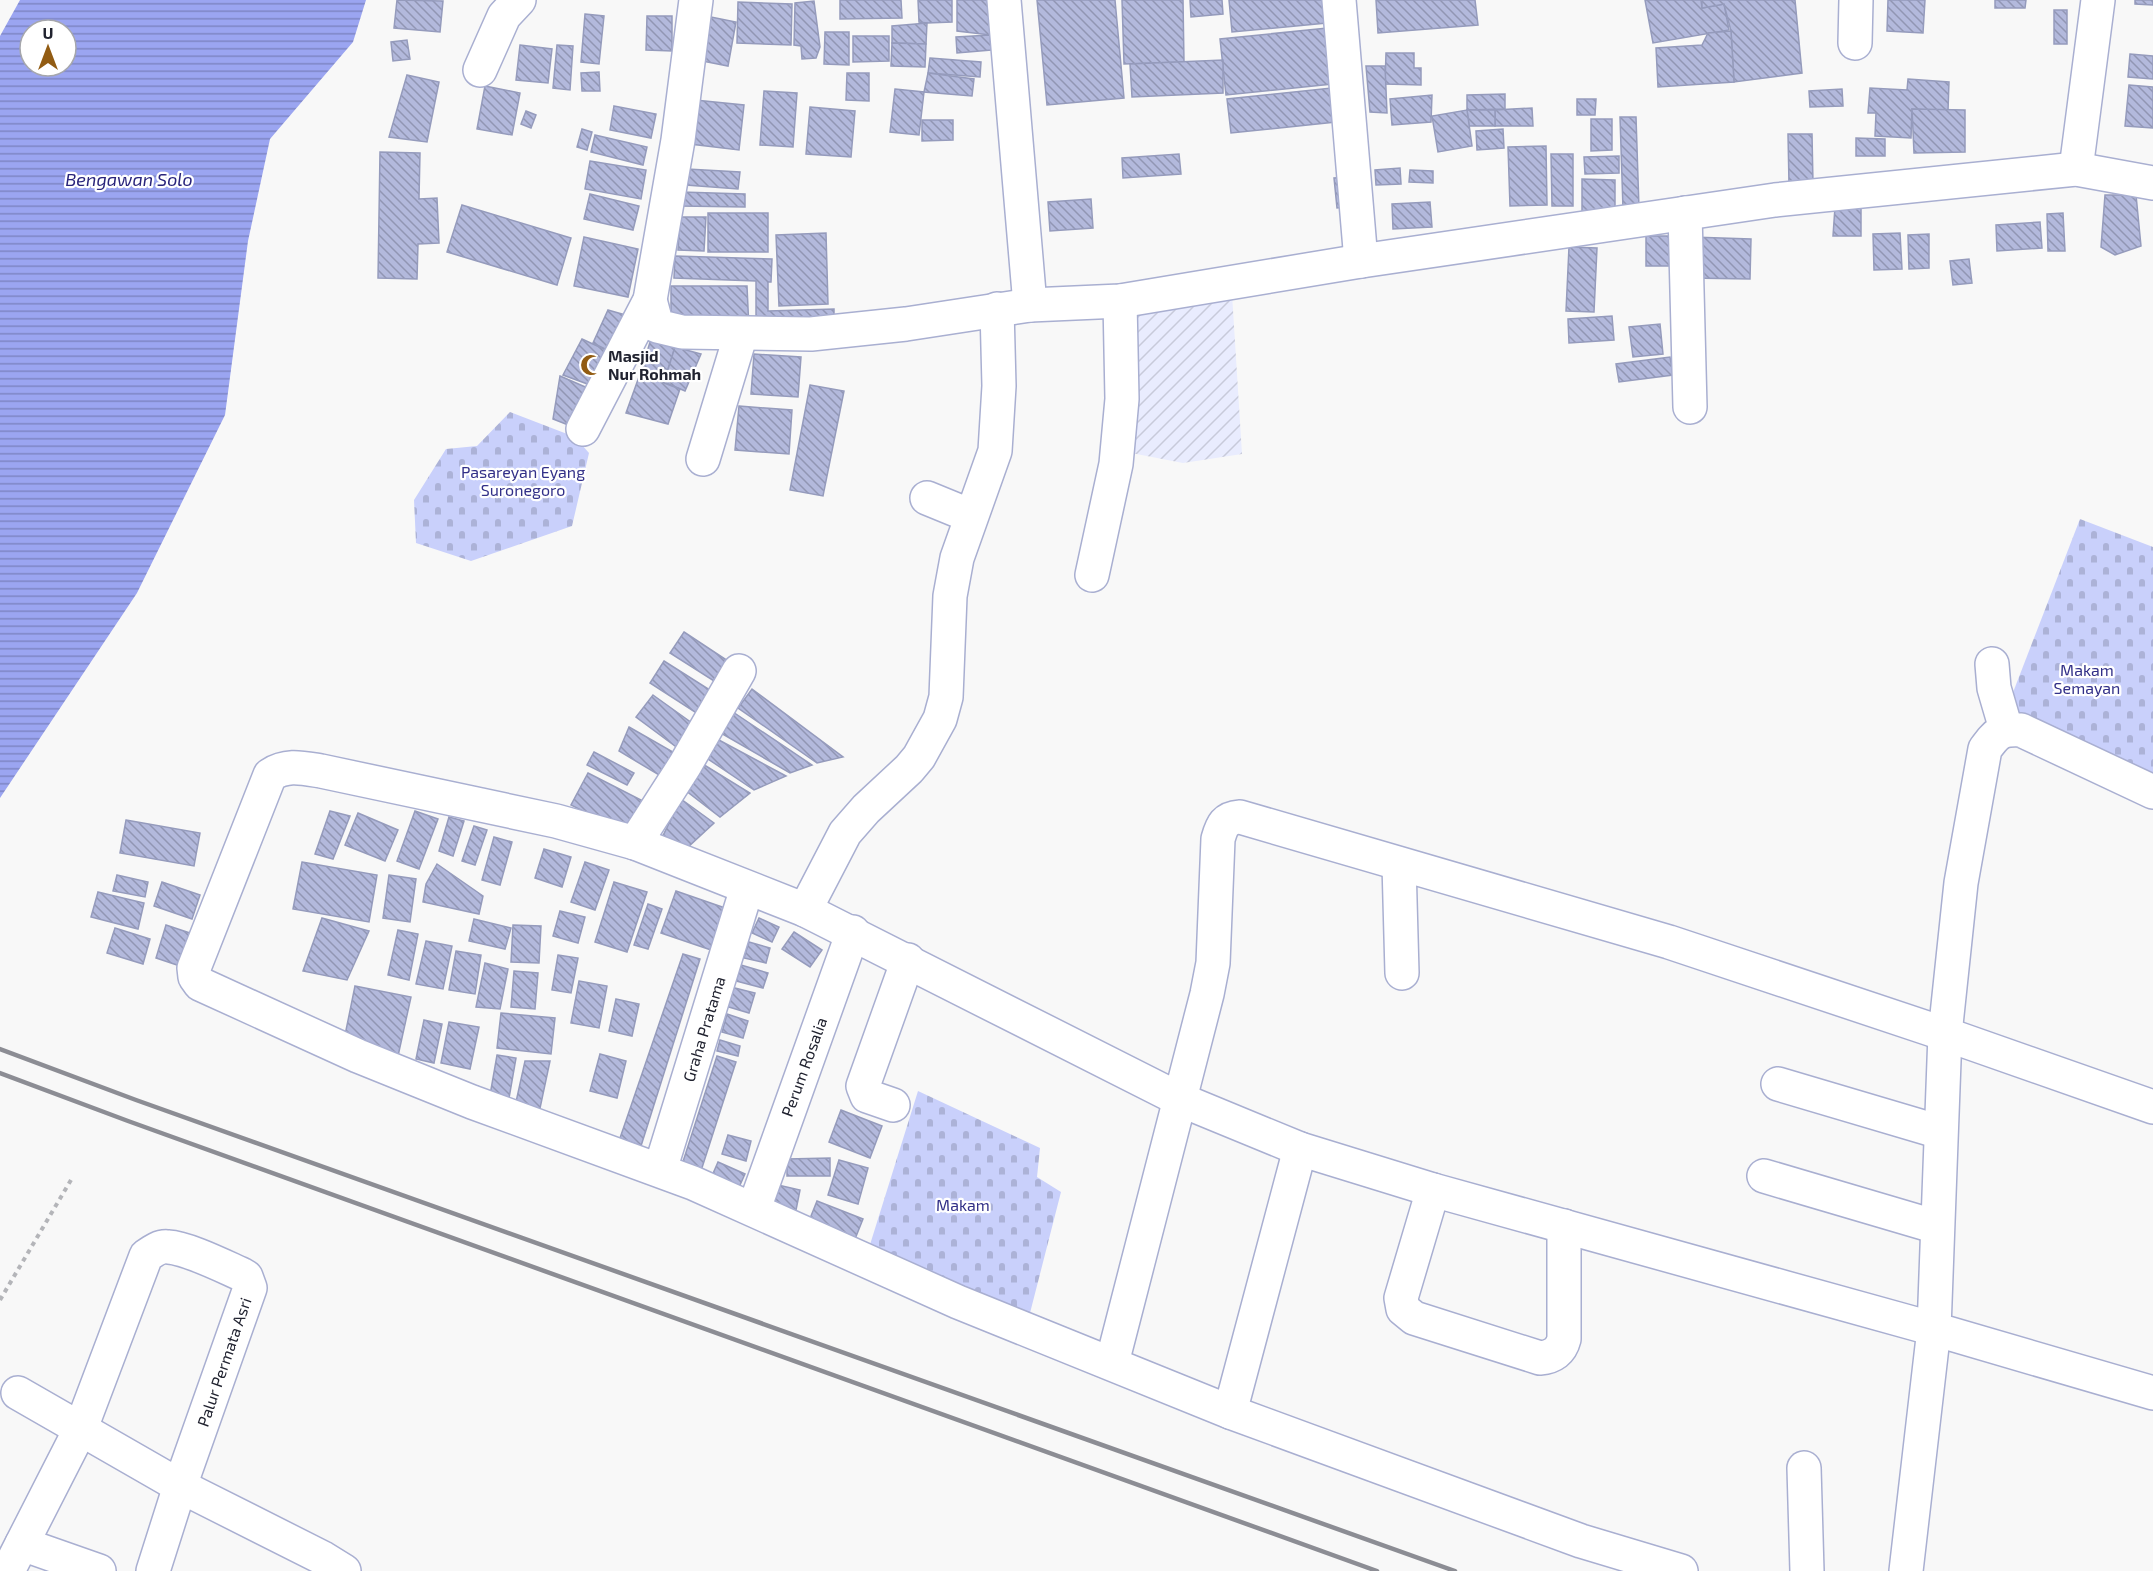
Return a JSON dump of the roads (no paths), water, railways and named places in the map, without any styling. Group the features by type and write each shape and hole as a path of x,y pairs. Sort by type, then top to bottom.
{"street":[{"path":"480,70 504,16 519,0"},
{"path":"583,429 650,300 678,140 696,0"},
{"path":"1004,0 1030,305"},
{"path":"1339,0 1361,261"},
{"path":"1855,43 1856,0"},
{"path":"2076,169 2098,0"},
{"path":"650,300 657,326 682,332 821,333 906,324 1030,305 1120,301 1361,261 1775,200 2076,169 2153,183"},
{"path":"1685,213 1690,407"},
{"path":"1092,575 1116,464 1122,399 1120,301"},
{"path":"805,910 845,833 919,757 940,719 946,697 950,596 957,558 995,451 999,386 997,309"},
{"path":"704,459 741,334"},
{"path":"927,498 971,516"},
{"path":"1992,664 1994,688 2006,729"},
{"path":"635,843 685,765 739,671"},
{"path":"1906,1571 1934,1329 1945,1034 1961,884 1985,749 1994,736 2006,729 2021,730 2153,792"},
{"path":"1681,1571 1581,1541 1230,1412 1112,1362 958,1302 660,1170 472,1102 358,1056 200,984 195,977 194,968 270,775 279,769 292,766 321,771 556,821 635,843 805,910 853,932 1181,1100 1300,1149 1433,1191 1934,1329 2153,1393"},
{"path":"1112,1362 1154,1195 1181,1100 1213,963 1218,839 1224,822 1231,818 1240,817 1669,942 1945,1034 2153,1107"},
{"path":"1399,864 1402,973"},
{"name":"Graha Pratama","path":"660,1170 747,888"},
{"name":"Perum Rosalia","path":"756,1203 853,932"},
{"path":"893,1105 867,1096 862,1086 908,960"},
{"path":"1778,1084 1940,1132"},
{"path":"1230,1412 1300,1149"},
{"path":"1764,1176 1937,1227"},
{"path":"1433,1191 1401,1298 1403,1309 1414,1318 1540,1358 1560,1350 1564,1339 1564,1226"},
{"name":"Palur Permata Asri","path":"99,1571 15,1557 81,1428 146,1256 166,1246 241,1274 250,1288 180,1486 153,1571"},
{"path":"18,1393 180,1486 323,1558 344,1571"},
{"path":"1804,1468 1807,1571"}],"water":[{"name":"Bengawan Solo","path":"20,0 366,0 353,42 270,139 248,241 225,415 137,593 0,798 0,36"}],"railway":[{"path":"0,1049 136,1100 1455,1571"},
{"path":"0,1073 1377,1571"}],"place":[{"name":"Masjid Nur Rohmah","path":"591,365"}],"park label":[{"name":"Pasareyan Eyang Suronegoro","path":"523,481"},
{"name":"Makam Semayan","path":"2087,679"},
{"name":"Makam","path":"963,1205"}]}
